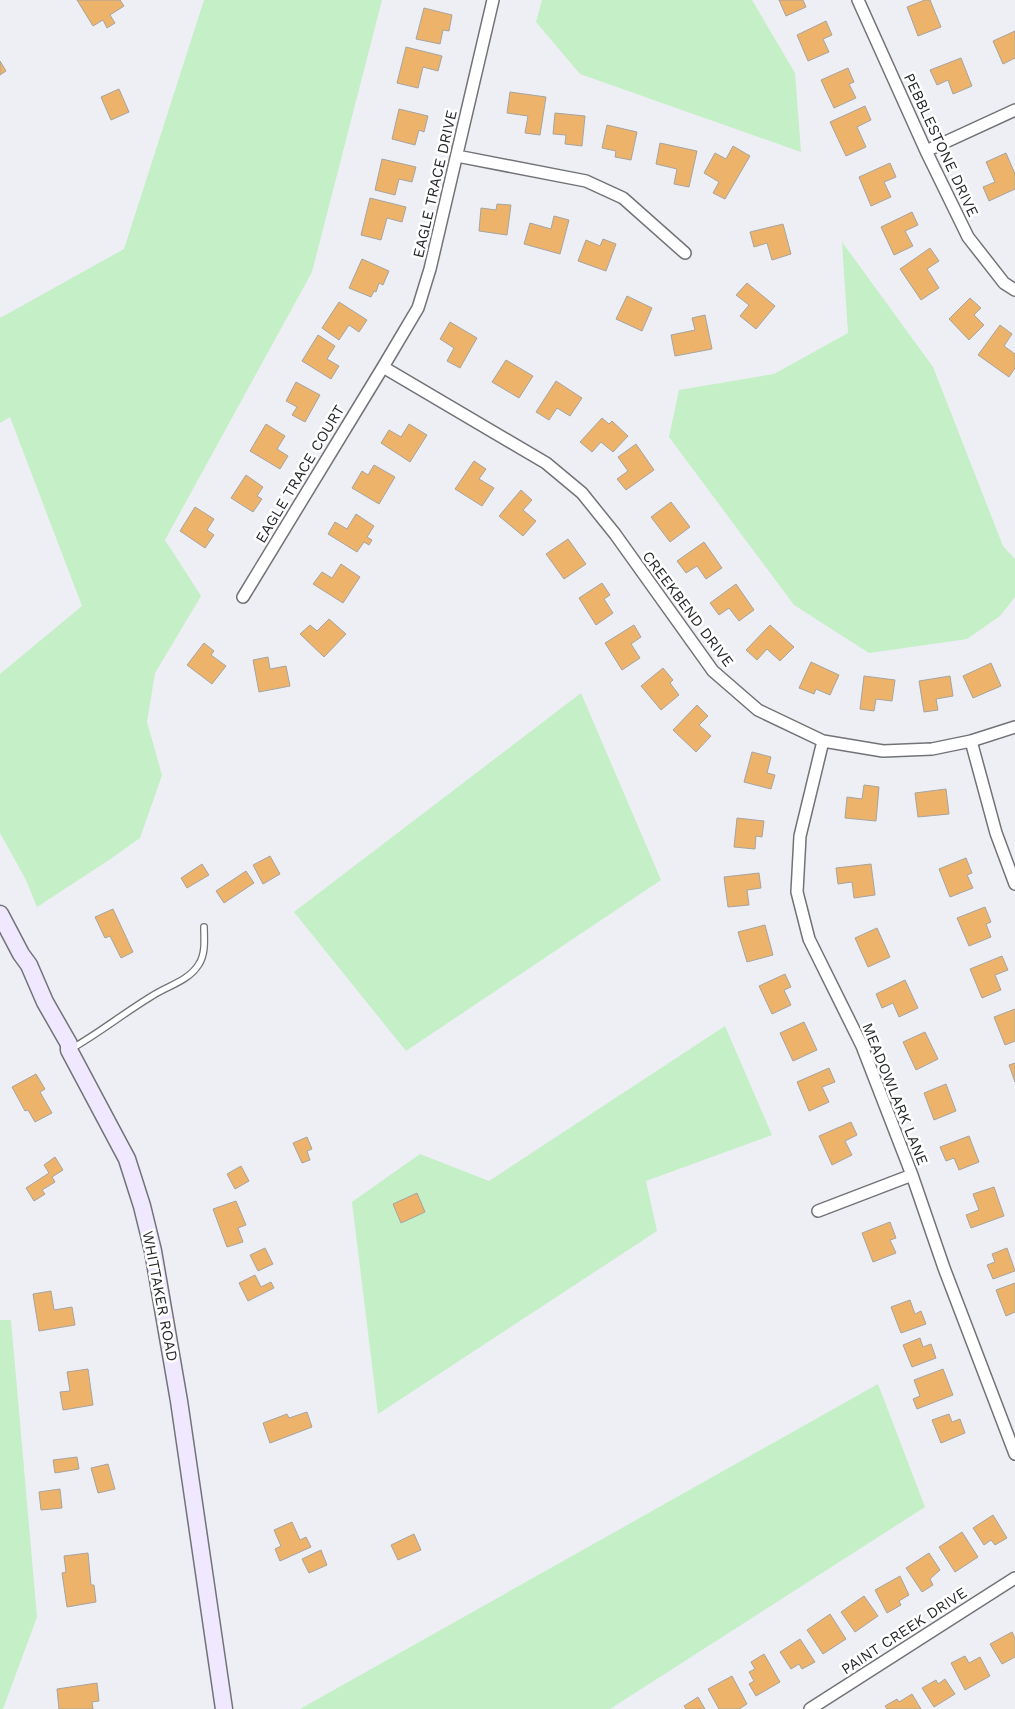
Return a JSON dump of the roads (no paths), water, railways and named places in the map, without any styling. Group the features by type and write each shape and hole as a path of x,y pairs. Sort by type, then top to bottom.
{"main road":[{"name":"WHITTAKER ROAD","path":"0,914 20,954 29,965 45,1002 70,1044 69,1050 126,1159 142,1206 153,1251 176,1383 224,1709"}],"street":[{"name":"EAGLE TRACE DRIVE","path":"383,367 418,308 430,269 493,0"},
{"name":"PEBBLESTONE DRIVE","path":"858,0 926,151 968,237 1004,283 1015,290"},
{"path":"926,151 1015,110"},
{"path":"457,156 586,181 623,198 685,253"},
{"name":"EAGLE TRACE COURT","path":"243,597 383,367"},
{"name":"CREEKBEND DRIVE","path":"383,367 546,463 582,493 615,534 713,671 758,710 823,741 883,751 932,749 971,742 1015,727"},
{"name":"MEADOWLARK LANE","path":"823,741 800,836 797,892 809,939 862,1046 912,1175 944,1268 1015,1454"},
{"path":"971,742 996,832 1015,884"},
{"path":"818,1211 912,1175"},
{"name":"PAINT CREEK DRIVE","path":"810,1709 1015,1578"}],"lane":[{"path":"69,1050 92,1037 153,995 193,972 200,963 204,950 204,927"}]}
